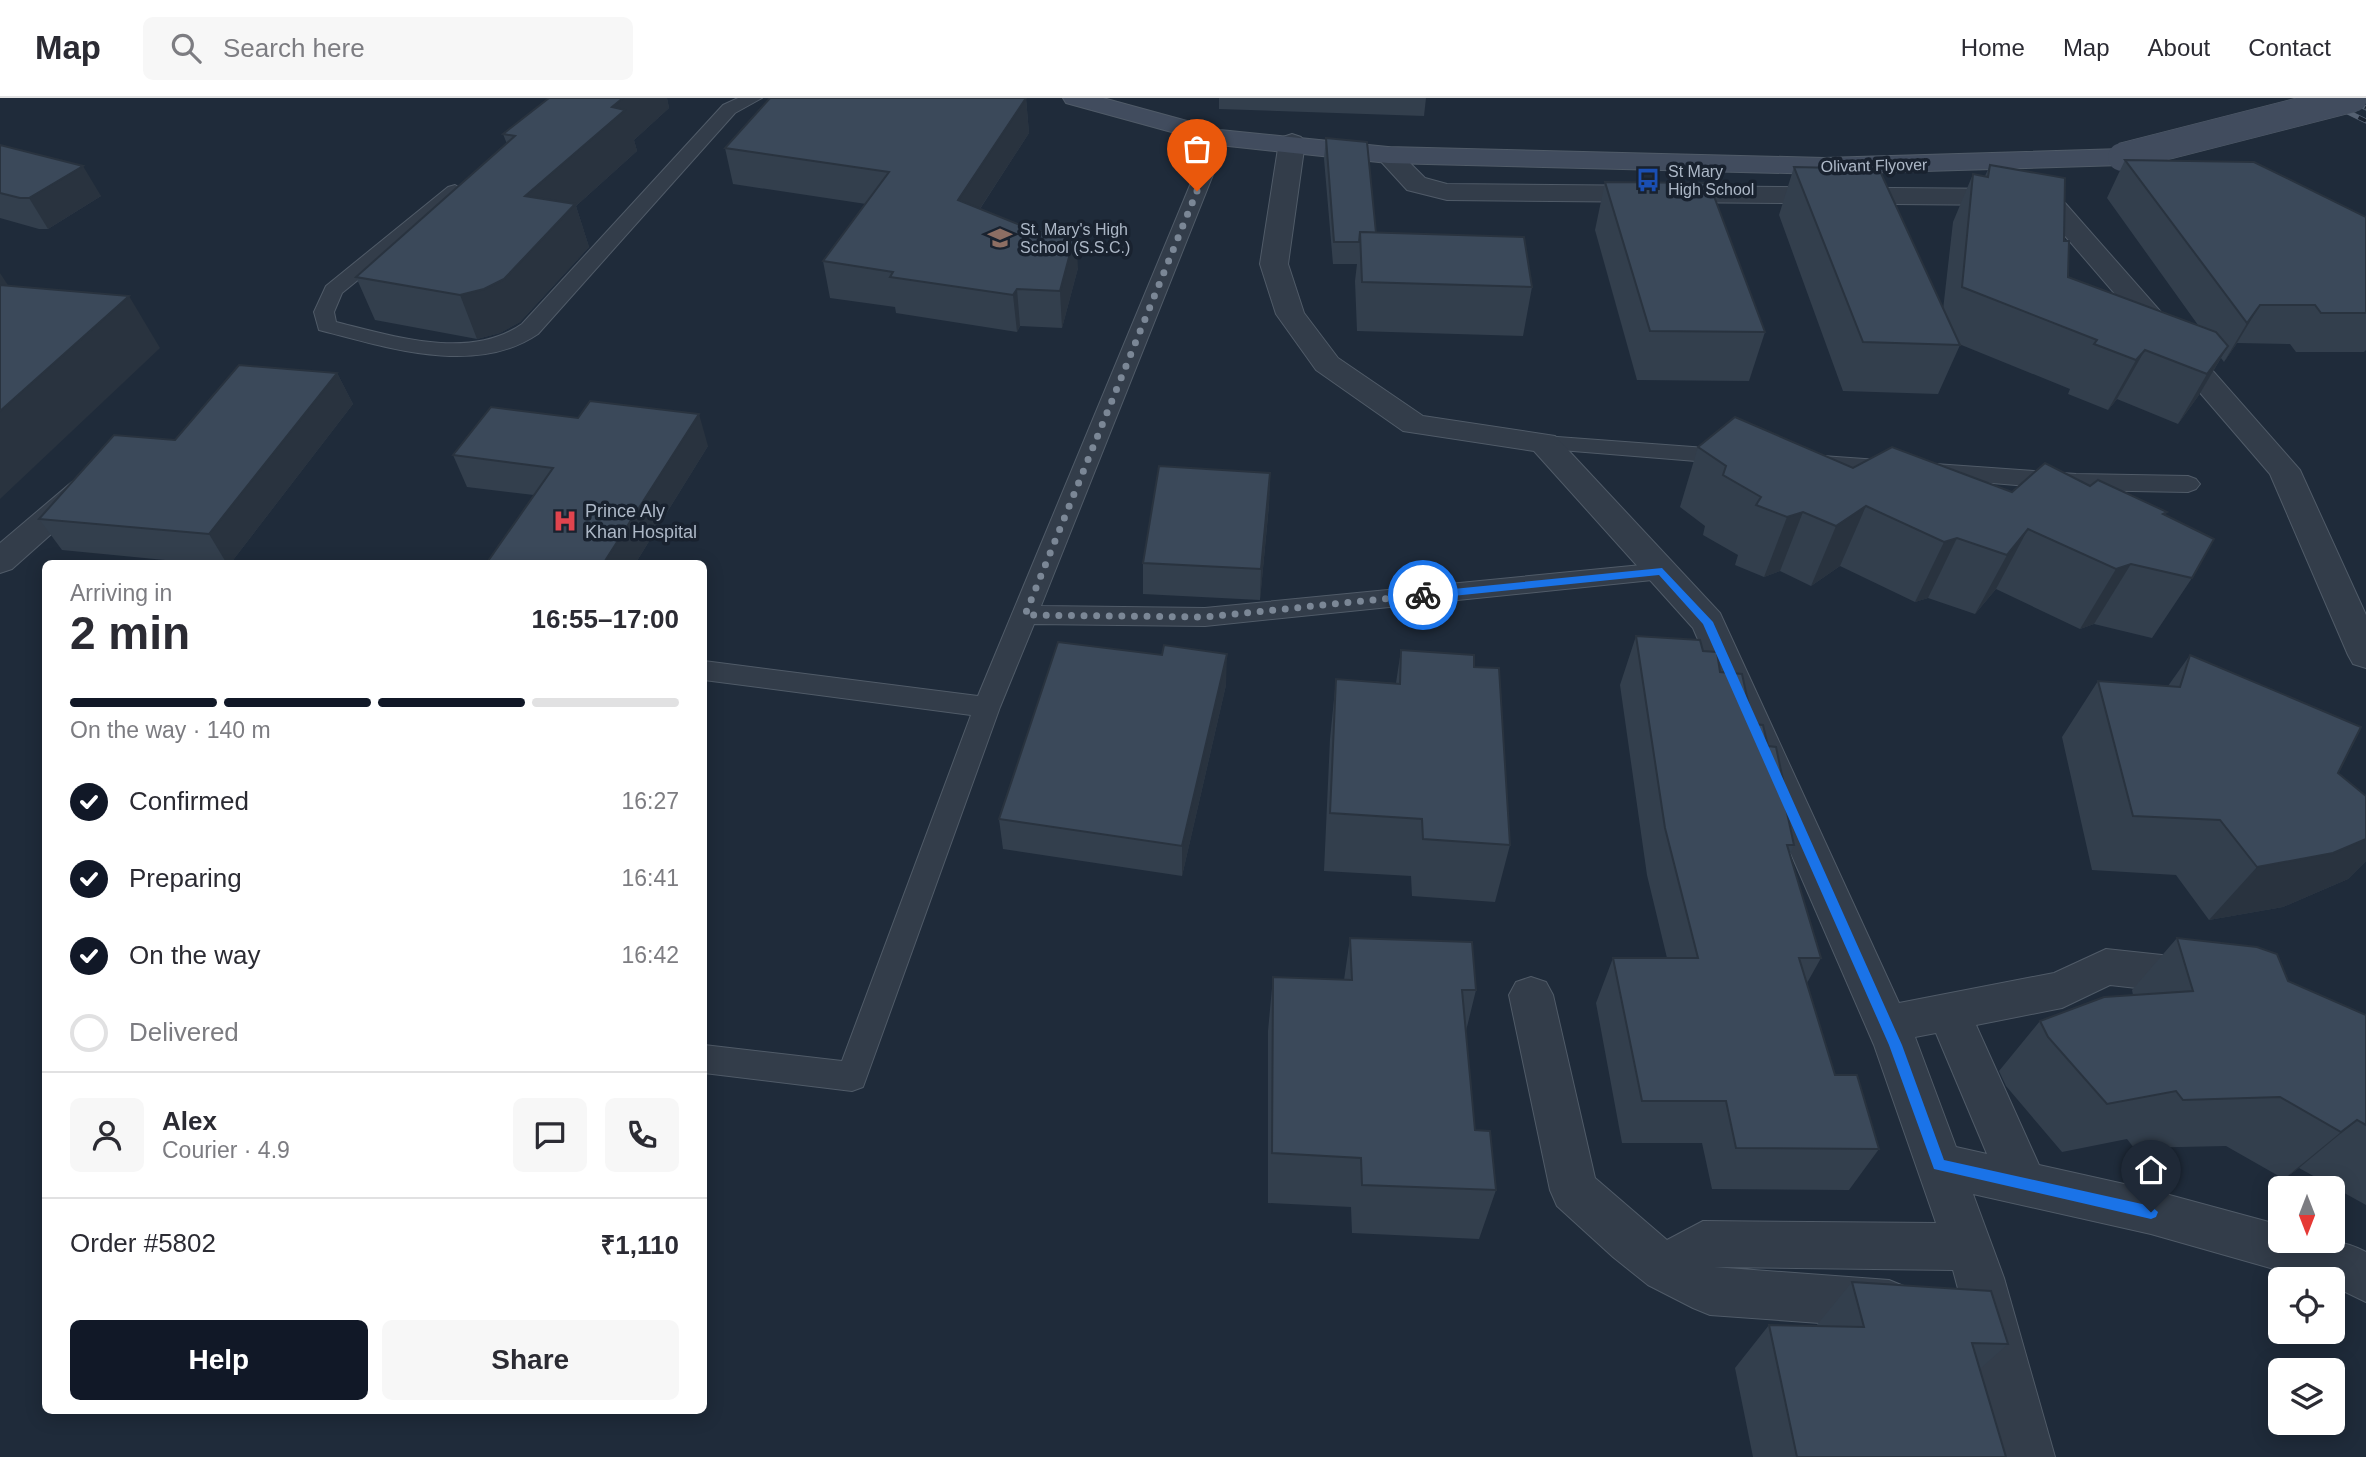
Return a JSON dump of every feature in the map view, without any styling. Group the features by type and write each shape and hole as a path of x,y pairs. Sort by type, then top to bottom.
{"main road":[{"name":"Olivant Flyover","path":"1075,98 1219,137 1292,142 1388,155 1824,166 2122,157 2353,98"}],"street":[{"path":"1292,142 1274,264 1290,314 1327,364 1414,424 1544,443 1708,622 1886,1024 1968,1247 1958,1309 2029,1457"},
{"path":"1388,155 1416,184 1447,192 2011,198 2046,204 2056,209 2284,470 2366,655"},
{"path":"0,561 85,487"},
{"path":"1886,1024 2062,990 2106,968 2213,978 2237,988"},
{"path":"1531,995 1574,1190 1630,1241 1665,1268 1710,1291 1958,1309"},
{"path":"1948,1012 2024,1185"},
{"path":"1939,1165 2151,1212 2342,1265 2366,1278"},
{"path":"1665,1268 1703,1244 1968,1247"}],"lane":[{"path":"468,181 333,290 324,312 326,326 452,350 486,348 511,342 530,329 729,109 753,98"},
{"path":"707,1059 852,1077 987,708 1219,137"},
{"path":"1544,443 1755,458"},
{"path":"1783,461 2076,482 2189,484"},
{"path":"1025,615 1205,617 1662,571"},
{"path":"707,670 987,708"}],"building":[{"path":"549,98 623,98 612,107 625,110 525,196 575,204 504,279 484,289 460,295 356,277 515,136 503,134"},
{"path":"770,98 1026,98 958,200 1035,231 1076,231 1060,291 1017,289 1013,295 890,277 893,272 823,261 889,172 725,148"},
{"path":"1326,138 1367,142 1376,233 1360,232 1359,242 1334,242"},
{"path":"0,145 83,166 29,198 0,193"},
{"path":"2125,160 2254,162 2366,217 2366,313 2321,313 2315,305 2260,305 2247,323"},
{"path":"1990,165 2065,178 2064,241 2069,241 2068,277 2216,332 2228,346 2207,374 2145,350 2136,360 2094,344 2097,340 1962,287 1973,174 1988,177"},
{"path":"1794,167 1879,169 1960,345 1863,342"},
{"path":"1605,182 1709,183 1765,332 1650,331"},
{"path":"1360,232 1524,237 1532,287 1362,282"},
{"path":"0,285 129,296 0,411"},
{"path":"239,365 337,373 209,534 39,519 114,435 175,440"},
{"path":"590,401 699,414 606,560 489,560 553,468 453,455 491,407 578,418"},
{"path":"1735,417 1853,468 1892,447 2012,492 2045,463 2090,486 2098,480 2167,512 2163,514 2214,539 2192,578 2131,564 2116,569 2028,529 2007,555 1957,538 1944,542 1866,506 1836,526 1803,512 1787,517 1756,505 1761,497 1723,475 1726,466 1698,447"},
{"path":"1159,466 1270,473 1261,569 1143,563"},
{"path":"1636,636 1700,640 1703,651 1717,652 1720,672 1742,674 1753,724 1763,725 1768,746 1776,747 1794,845 1787,845 1821,958 1799,958 1835,1075 1857,1075 1879,1149 1736,1148 1726,1101 1642,1101 1613,958 1698,958 1665,828"},
{"path":"1058,642 1162,655 1164,645 1227,654 1182,846 999,819"},
{"path":"1401,650 1474,655 1474,667 1499,668 1510,845 1423,839 1422,819 1330,813 1336,679 1400,684"},
{"path":"2190,655 2361,727 2338,773 2366,796 2366,839 2333,853 2257,867 2220,820 2133,816 2098,681 2180,687"},
{"path":"1350,938 1472,942 1476,990 1462,990 1475,1130 1490,1131 1496,1190 1362,1185 1361,1158 1272,1153 1273,977 1352,980"},
{"path":"2177,938 2257,947 2277,954 2288,981 2366,1015 2366,1125 2357,1120 2341,1132 2280,1097 2183,1100 2176,1091 2107,1104 2048,1037 2040,1021 2104,997 2193,991"},
{"path":"1852,1282 1991,1291 2008,1344 1972,1343 2006,1457 1797,1457 1769,1325 1864,1327"}],"railway":[{"path":"2319,98 2366,121"},
{"path":"2345,98 2366,108"}],"way so far":[{"path":"1197,191 1025,615 1205,617 1423,595"}],"place":[{"name":"St Mary High School","path":"1648,180"},
{"name":"St. Mary's High School (S.S.C.)","path":"1000,238"},
{"name":"Prince Aly Khan Hospital","path":"565,521"}],"route":[{"path":"1423,595 1662,571 1708,622 1896,1045 1939,1165 2151,1212"}]}
